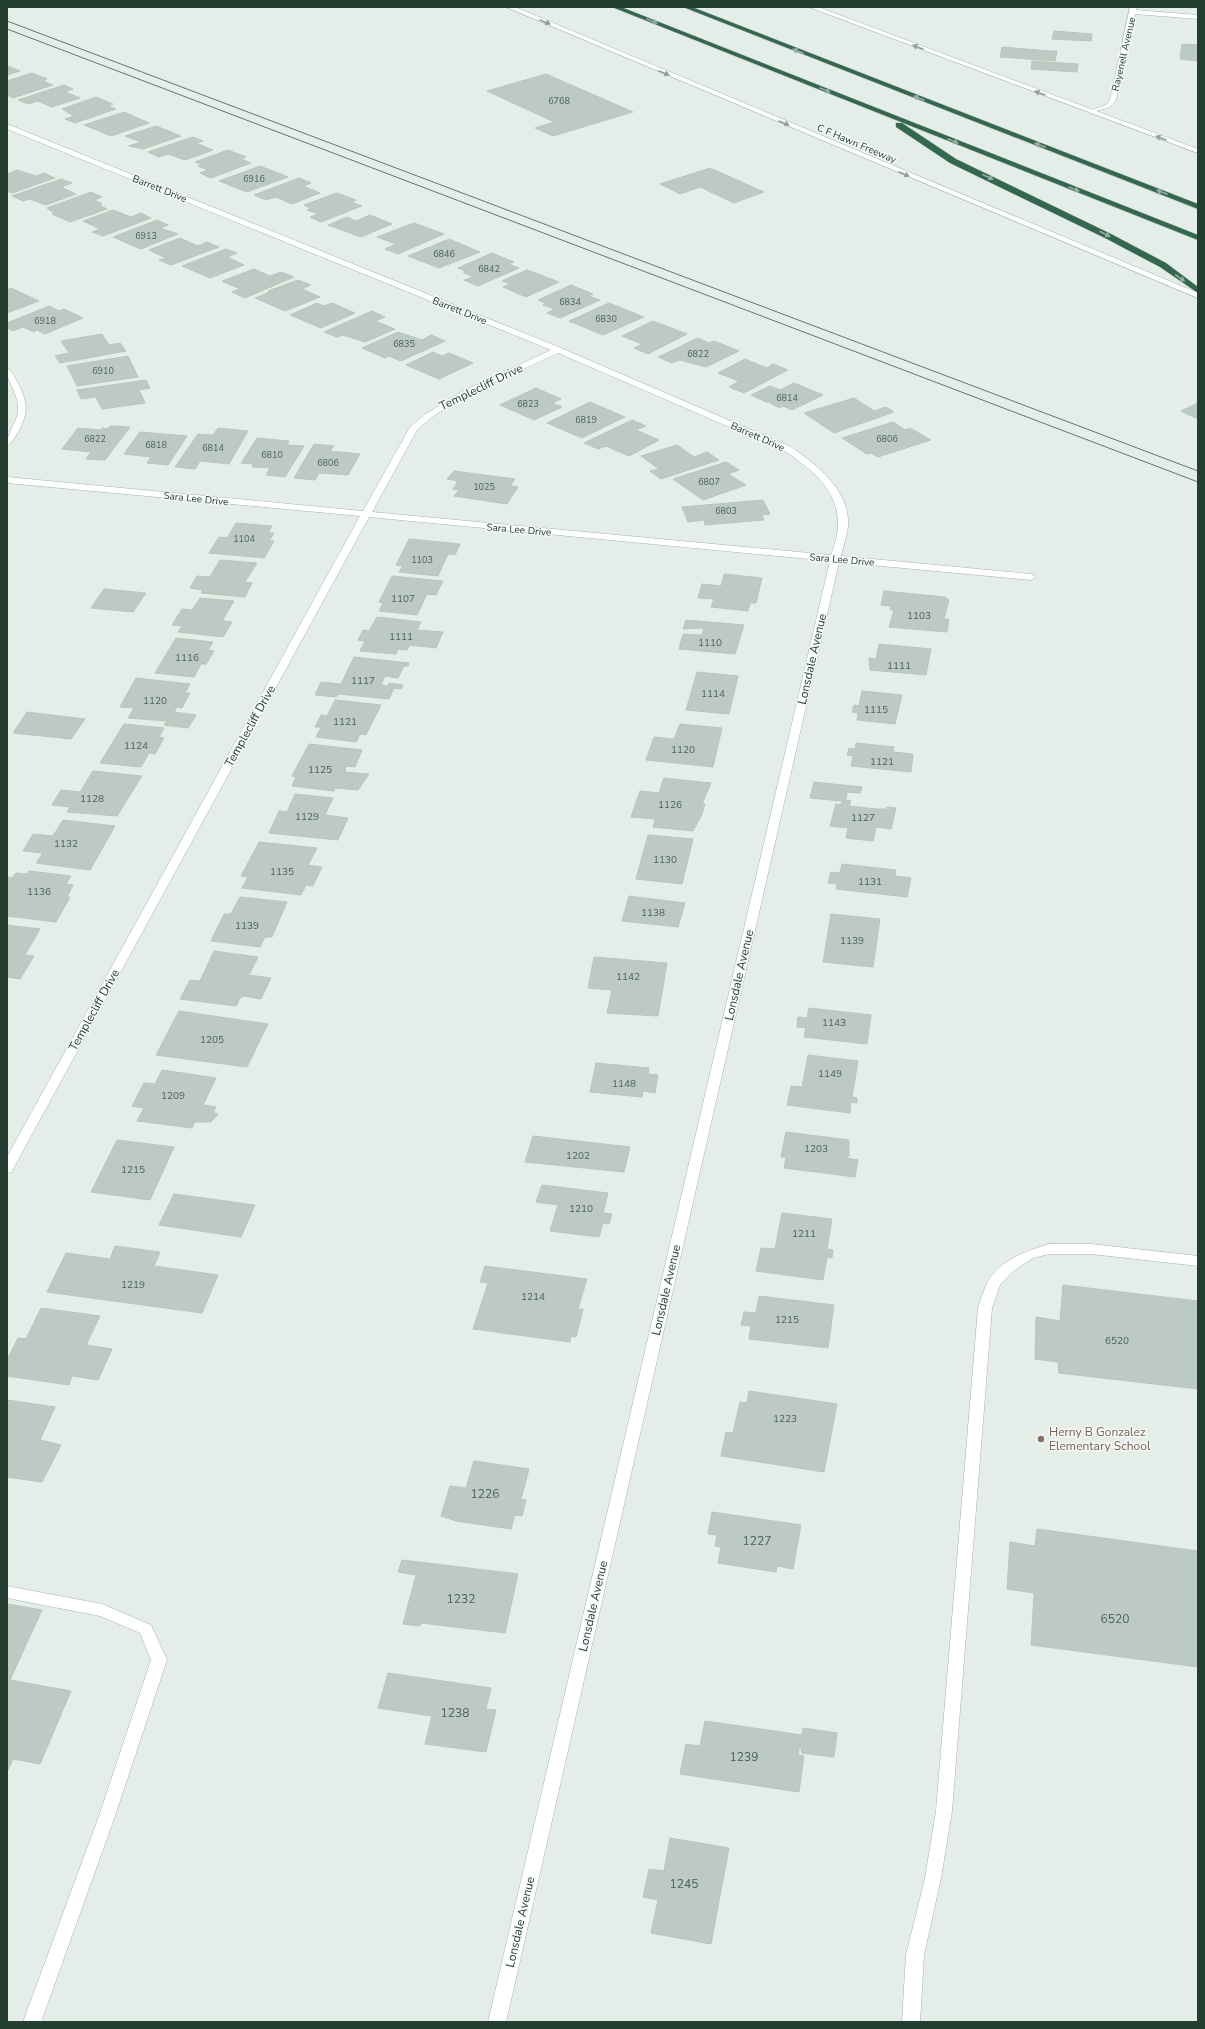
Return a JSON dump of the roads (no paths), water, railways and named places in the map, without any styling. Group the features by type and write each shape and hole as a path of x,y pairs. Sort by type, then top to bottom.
{"highway":[{"path":"616,7 1198,238"},
{"path":"686,7 1198,206"},
{"path":"878,111 953,161 1108,236 1163,265 1198,291"}],"street":[{"name":"C F Hawn Freeway","path":"509,7 1198,296"},
{"path":"812,7 1198,151"},
{"path":"1133,10 1198,17"},
{"name":"Rayenell Avenue","path":"1091,112 1108,106 1113,100 1133,10"},
{"name":"Barrett Drive","path":"7,126 558,350 788,449 811,465 828,484 840,503 843,526 836,558"},
{"name":"Templecliff Drive","path":"7,1169 413,429 430,413 457,397 558,350"},
{"path":"7,372 24,404 20,426 7,442"},
{"name":"Sara Lee Drive","path":"7,480 1031,577"},
{"name":"Lonsdale Avenue","path":"497,2022 836,558"},
{"path":"911,2022 915,1955 933,1878 944,1811 984,1316 989,1296 994,1283 1007,1269 1028,1255 1049,1249 1091,1249 1198,1261"},
{"path":"7,1592 102,1610 146,1629 158,1660 107,1816 32,2022"}],"tram line":[{"path":"7,21 1198,471"},
{"path":"7,29 1198,482"}],"place":[{"name":"Herny B Gonzalez Elementary School","path":"1041,1439"}]}
